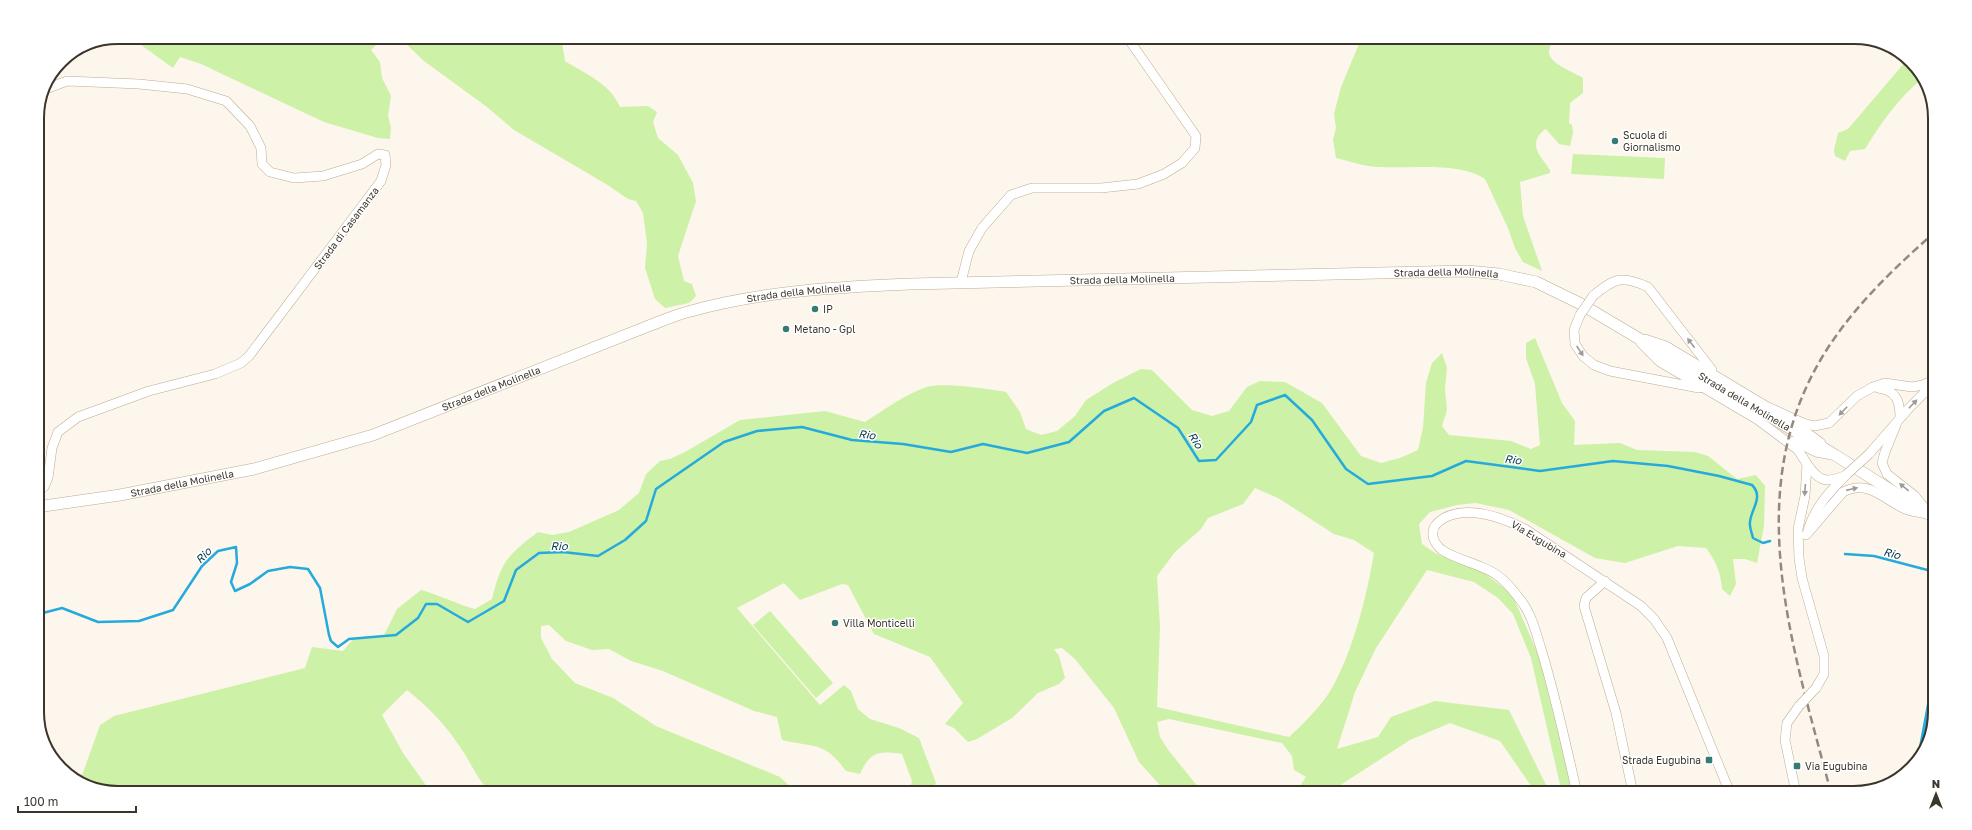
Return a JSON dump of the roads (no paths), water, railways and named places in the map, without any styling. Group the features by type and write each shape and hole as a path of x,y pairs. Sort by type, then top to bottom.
{"main road":[{"name":"Strada della Molinella","path":"44,506 120,494 254,469 373,435 692,310 777,294 864,286 961,282 1467,271 1499,274 1536,282 1579,303 1928,513"}],"street":[{"path":"961,282 969,252 982,228 1011,195 1032,188 1101,188 1138,184 1164,174 1182,163 1195,148 1196,136 1131,44"},
{"name":"Strada di Casamanza","path":"44,487 48,478 52,448 58,432 78,417 149,391 215,374 241,363 249,356 381,181 386,165 385,155 378,154 362,164 323,176 294,178 270,172 262,164 261,148 250,126 226,101 187,89 139,84 67,81 51,87"},
{"name":"Strada della Molinella","path":"1708,390 1610,371 1594,366 1583,356 1576,344 1574,330 1580,315 1593,296 1607,284 1618,279 1634,281 1648,287 1715,374"},
{"name":"Strada della Molinella","path":"1633,335 1666,346 1715,374"},
{"name":"Strada della Molinella","path":"1633,335 1660,362 1708,390"},
{"path":"1715,374 1766,406 1804,423 1822,426 1829,424 1857,396 1873,387 1885,383 1912,387 1928,382"},
{"path":"1873,387 1886,389 1897,397 1900,403 1898,422 1885,452 1882,463 1888,474 1915,496 1928,510"},
{"path":"1708,390 1758,420 1798,450 1814,475 1822,480 1835,479 1847,474"},
{"path":"1799,558 1812,518 1821,502 1928,390"},
{"name":"Strada della Molinella","path":"1766,406 1812,435 1835,456"},
{"name":"Strada della Molinella","path":"1758,420 1816,452 1835,456"},
{"path":"1795,786 1785,740 1787,723 1799,706 1816,688 1824,674 1824,656 1802,578 1799,558 1798,529 1805,496 1807,464"},
{"path":"1806,535 1843,492 1852,488 1867,487 1906,510 1928,515"},
{"name":"Via Eugubina","path":"1576,786 1546,664 1535,629 1524,604 1502,578 1484,568 1442,550 1434,541 1433,532 1440,520 1449,515 1463,513 1484,514 1508,521 1525,529 1641,606 1654,619 1667,638 1727,786"},
{"path":"1605,581 1586,598 1584,606 1616,714 1631,786"}],"water":[{"path":"1928,698 1927,726 1919,747"}],"waterway":[{"name":"Rio","path":"44,613 62,608 98,622 139,621 173,610 202,566 218,551 236,547 237,563 231,582 235,591 250,584 268,571 290,567 308,569 320,588 329,635 331,641 338,647 349,639 396,635 418,618 426,604 437,604 468,622 504,601 516,570 539,553 563,552 598,556 625,540 646,521 656,489 724,442 757,431 802,427 852,440 903,444 951,452 983,444 1027,453 1069,442 1104,411 1134,398 1178,428 1199,461 1216,460 1251,422 1257,405 1285,395 1312,420 1346,469 1368,484 1432,476 1466,461 1540,471 1613,461 1668,466 1719,476 1752,485 1757,494 1750,524 1753,538 1763,543 1770,541"},
{"name":"Rio","path":"1845,554 1874,556 1928,570"}],"railway":[{"path":"1829,786 1802,685 1790,629 1782,574 1779,519 1783,465 1797,411 1821,359 1845,324 1873,291 1928,239"}],"place":[{"name":"Scuola di Giornalismo","path":"1615,141"},
{"name":"IP","path":"815,309"},
{"name":"Metano - Gpl","path":"786,329"},
{"name":"Villa Monticelli","path":"835,623"},
{"name":"Strada Eugubina","path":"1709,760"},
{"name":"Via Eugubina","path":"1797,766"}]}
